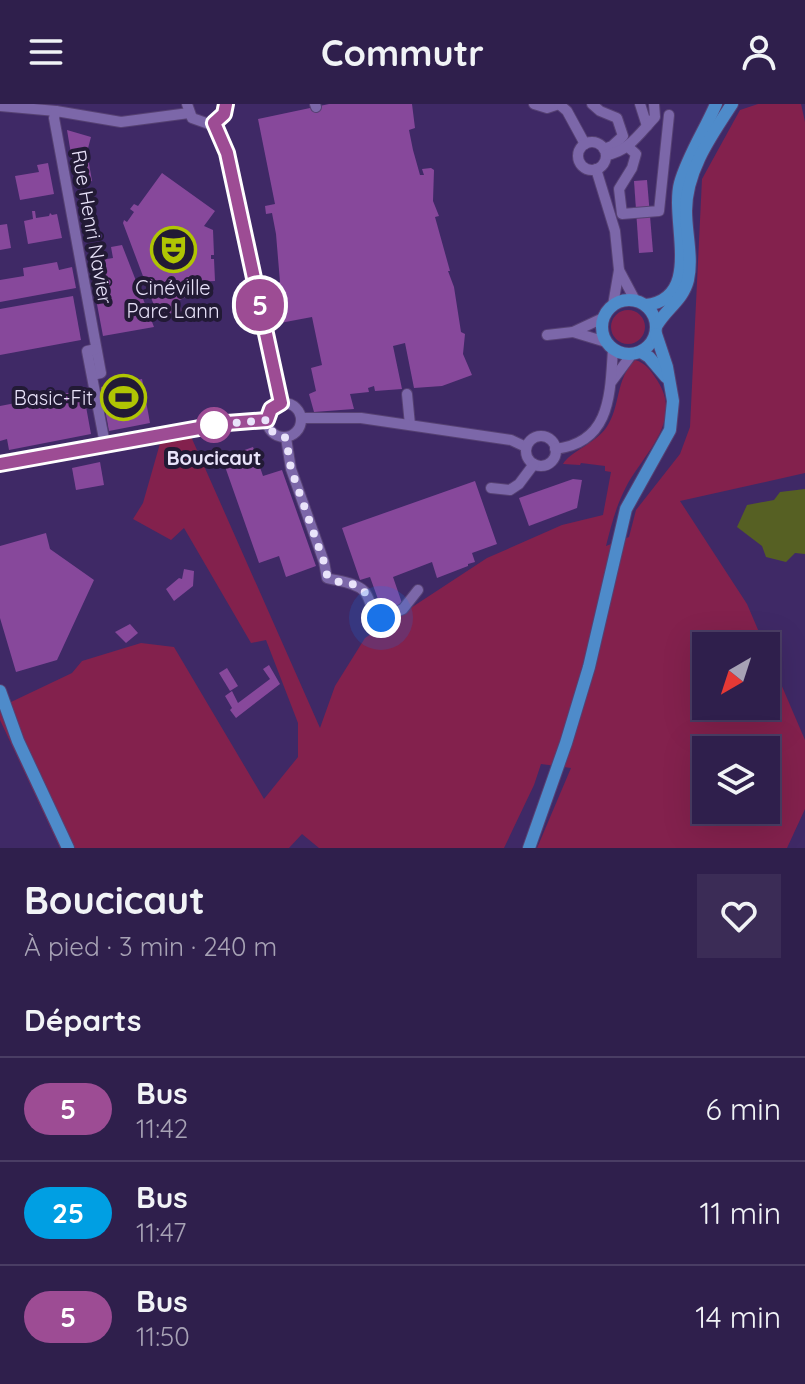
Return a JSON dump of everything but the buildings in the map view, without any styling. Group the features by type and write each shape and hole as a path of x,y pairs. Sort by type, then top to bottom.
{"main road":[{"path":"669,383 659,368 636,353 610,346 603,334 603,318 613,305 627,299 640,302 663,300 677,286 681,267 680,185 716,104"},
{"path":"636,353 653,341 661,316 679,301 689,278 686,213 689,186 707,144 732,104"},
{"path":"529,848 589,667 626,509 670,430 673,401 653,314 640,302"},
{"path":"0,691 18,741 68,848"}],"street":[{"path":"2,107 56,111 121,122 188,108 197,122 214,123 224,114 226,104"},
{"path":"534,104 547,108 559,104 567,111 585,144"},
{"path":"592,104 617,118"},
{"path":"585,144 579,153 579,161 588,169 596,169 603,164 605,152 623,136 615,104"},
{"path":"640,104 651,121"},
{"path":"651,121 654,104"},
{"path":"627,146 636,154 632,168 619,189 622,214 659,211 669,115 675,104"},
{"name":"Rue Henri Navier","path":"56,111 54,118 101,373 92,375 105,444"},
{"path":"585,144 597,143 605,152 615,154 651,121 669,115"},
{"path":"214,123 227,153 281,403"},
{"path":"596,169 615,231 619,270 613,305"},
{"path":"619,270 640,302"},
{"path":"547,335 573,332 603,318"},
{"path":"555,449 583,441 597,429 605,414 611,383 610,346 573,332"},
{"path":"611,383 636,353"},
{"path":"407,394 410,425"},
{"path":"281,403 295,406 302,418 299,431 286,438 273,433 267,420 271,409 281,403"},
{"path":"302,418 361,418 511,440 526,447"},
{"path":"2,463 227,423 267,420"},
{"path":"541,436 552,441 555,449 550,462 542,465 534,464 527,457 526,447 532,439 541,436"},
{"path":"286,438 291,469 327,578 364,591 374,614 381,618 407,606 418,590"},
{"path":"491,488 510,490 519,484 534,464"}],"shaded area":[{"path":"758,104 801,104 805,122 805,473 680,501 747,604 759,632 692,632 692,720 780,720 780,682 805,740 805,809 787,848 537,848 571,768 541,764 504,848 319,848 302,834 289,848 60,848 0,720 0,703 11,702 72,673 82,661 141,643 174,647 264,799 298,757 298,723 266,640 251,643 184,528 171,540 133,519 143,503 161,440 189,432 320,728 335,686 365,638 487,558 562,525 603,515 611,472 605,471 605,466 563,464 606,428 624,376 635,360 645,365 657,380 666,409 658,436 622,494 606,546 629,537 636,510 680,454 690,427 702,179 740,110"},
{"path":"628,310 640,315 645,327 640,339 628,344 616,339 611,327 616,315"},
{"path":"805,489 805,554 795,553 786,562 766,557 762,546 737,527 747,505 774,500 780,492"}],"bus line":[{"name":"5","path":"0,464 227,423 267,420 271,409 281,403 227,153 214,123 224,114 226,104"}],"place":[{"name":"Cinéville Parc Lann","path":"173,249"},
{"name":"Basic-Fit","path":"124,398"},
{"name":"Boucicaut","path":"214,425"}],"route":[{"path":"214,425 211,425 267,420 273,433 286,438 291,469 327,578 364,591 374,614 381,618"}]}
